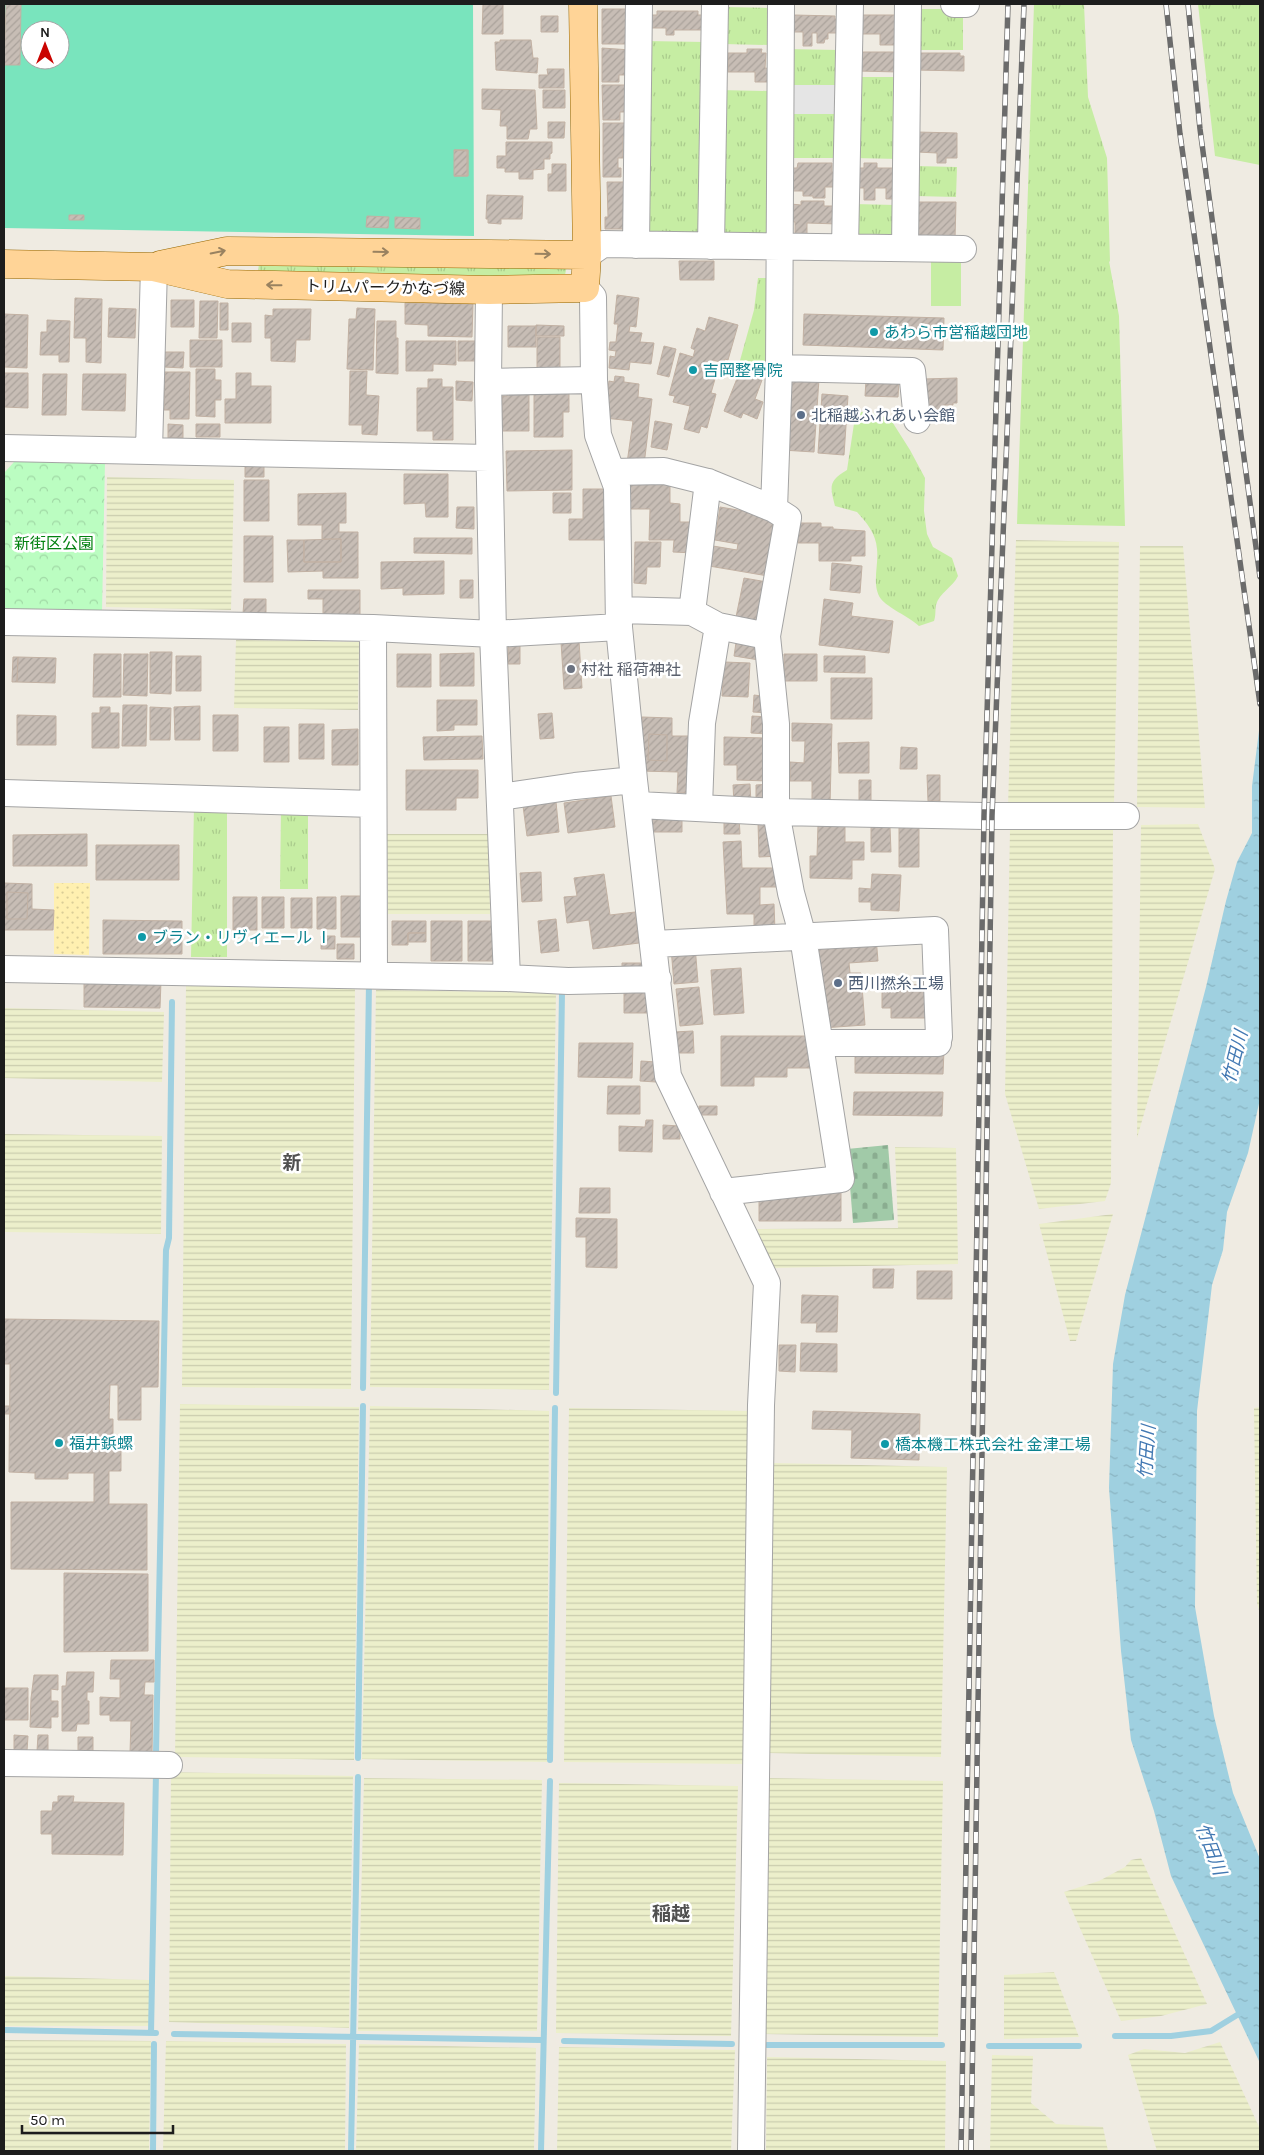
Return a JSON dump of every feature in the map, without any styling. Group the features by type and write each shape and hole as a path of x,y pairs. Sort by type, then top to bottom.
{"main road":[{"path":"583,4 587,255 585,288"},
{"name":"トリムパークかなづ線","path":"154,267 227,251 587,255"},
{"name":"トリムパークかなづ線","path":"4,264 154,267 227,284 489,290 585,288"}],"street":[{"path":"636,245 639,4"},
{"path":"711,246 715,4"},
{"path":"774,509 779,368 780,4"},
{"path":"845,247 850,4"},
{"path":"905,248 908,4"},
{"path":"954,4 966,4"},
{"path":"587,255 603,244 963,249"},
{"path":"149,450 154,267"},
{"path":"585,288 593,297 594,380 598,435 617,486 620,619 636,793 668,1076 767,1282 761,1424 751,2151"},
{"path":"489,290 488,382 493,634 507,978"},
{"path":"779,368 912,371 917,420"},
{"path":"488,382 594,380"},
{"path":"4,448 489,458"},
{"path":"613,472 664,471 708,482 774,509 788,518 767,636 776,724 776,812 791,893 803,937 841,1179 724,1192"},
{"path":"692,612 708,482"},
{"path":"4,622 373,628 493,634 692,612 718,626 767,636"},
{"path":"699,807 702,723 718,626"},
{"path":"373,628 374,976"},
{"path":"501,797 576,786 636,793 699,807 776,812 984,816 1126,816"},
{"path":"4,793 373,804"},
{"path":"654,944 935,930 939,1040 820,1043"},
{"path":"4,969 507,978 568,981 658,980"},
{"path":"4,1763 169,1765"}],"green space":[{"path":"4,4 473,4 474,236 4,228"},
{"path":"1034,4 1084,4 1088,97 1107,158 1109,261 1119,316 1125,526 1017,524"},
{"path":"1198,4 1260,4 1260,165 1215,156"},
{"path":"724,7 770,8 769,45 723,44"},
{"path":"914,9 963,9 963,50 913,50"},
{"path":"646,41 705,42 703,234 643,233"},
{"path":"785,49 839,50 839,85 784,85"},
{"path":"854,77 900,77 899,159 854,158"},
{"path":"719,90 769,91 766,237 718,236"},
{"path":"784,114 839,114 839,158 784,158"},
{"path":"915,166 957,167 956,197 915,196"},
{"path":"853,204 896,205 895,239 852,238"},
{"path":"259,258 568,261 565,275 559,279 258,280"},
{"path":"931,262 961,262 961,306 931,306"},
{"path":"758,278 768,278 766,368 739,364 754,310"},
{"path":"861,412 874,413 891,420 910,450 925,478 924,511 927,534 933,547 952,558 958,576 938,601 934,621 919,626 881,599 876,588 877,555 873,534 857,512 835,506 832,485 836,478 847,470 855,417"},
{"name":"新街区公園","path":"14,462 105,462 102,613 4,613 4,473"},
{"path":"107,477 234,480 231,610 106,607"},
{"path":"1016,540 1119,542 1114,804 1008,807"},
{"path":"1140,546 1183,546 1205,808 1137,807"},
{"path":"236,640 359,642 358,710 234,708"},
{"path":"194,806 227,808 227,957 191,957"},
{"path":"281,808 308,808 308,889 280,889"},
{"path":"1198,824 1215,869 1137,1138 1141,825"},
{"path":"1010,829 1113,829 1111,1183 1105,1201 1039,1209 1005,1094"},
{"path":"387,834 489,834 490,914 388,914"},
{"path":"186,985 355,987 351,1389 182,1387"},
{"path":"376,990 556,993 549,1390 370,1387"},
{"path":"4,1008 164,1012 162,1082 4,1078"},
{"path":"4,1134 162,1136 161,1234 4,1232"},
{"path":"888,1145 894,1220 853,1223 847,1149"},
{"path":"895,1147 956,1148 958,1264 771,1268 757,1229 898,1228"},
{"path":"1113,1214 1076,1341 1070,1341 1039,1224"},
{"path":"180,1404 359,1407 354,1760 175,1757"},
{"path":"370,1406 549,1411 547,1762 362,1759"},
{"path":"1260,1407 1260,1614 1257,1603 1254,1408"},
{"path":"569,1408 749,1411 743,1764 564,1762"},
{"path":"774,1463 947,1467 941,1757 768,1753"},
{"path":"171,1772 353,1776 349,2028 169,2022"},
{"path":"364,1778 542,1780 537,2031 358,2031"},
{"path":"769,1778 943,1781 938,2037 764,2034"},
{"path":"559,1783 738,1786 731,2036 556,2033"},
{"path":"1141,1858 1207,2004 1161,2016 1121,2021 1064,1892 1099,1881 1125,1867 1131,1860"},
{"path":"1054,1972 1079,2037 1004,2039 1004,1975"},
{"path":"4,1976 149,1980 149,2026 4,2026"},
{"path":"4,2040 151,2041 149,2151 4,2151"},
{"path":"166,2041 346,2044 345,2151 163,2151"},
{"path":"1220,2042 1260,2129 1260,2151 1157,2151 1128,2055 1144,2049 1185,2053"},
{"path":"359,2044 536,2048 534,2151 356,2151"},
{"path":"559,2047 735,2050 731,2151 557,2151"},
{"path":"992,2055 1033,2056 1031,2103 1056,2124 1103,2127 1108,2151 990,2151"},
{"path":"767,2057 946,2061 945,2151 766,2151"}],"sand":[{"path":"54,883 90,883 89,955 54,954"}],"shaded area":[{"path":"784,85 839,85 839,114 784,114"}],"water":[{"name":"竹田川","path":"1260,723 1260,1099 1248,1153 1227,1212 1223,1250 1212,1285 1197,1411 1195,1607 1214,1716 1233,1793 1260,1859 1260,2063 1171,1876 1154,1811 1131,1740 1121,1651 1109,1488 1113,1364 1125,1295 1206,987 1226,901 1237,862 1252,833 1252,786"}],"building":[{"path":"6,4 21,4 20,65 4,65"},
{"path":"483,4 503,4 503,34 482,34"},
{"path":"602,9 628,9 631,44 602,44"},
{"path":"657,11 698,11 698,15 705,15 705,30 674,30 674,35 666,35 666,28 651,28 651,15 657,15"},
{"path":"794,15 835,16 835,19 841,19 841,33 828,33 828,39 825,39 824,43 817,43 817,33 812,33 812,46 803,46 803,32 789,32 789,18 794,18"},
{"path":"860,15 898,15 898,45 880,45 880,34 860,34"},
{"path":"541,16 558,16 558,32 541,32"},
{"path":"500,40 531,40 533,58 538,58 537,73 496,70 495,42 500,42"},
{"path":"602,48 631,50 631,75 619,75 619,82 602,82"},
{"path":"747,49 762,49 761,53 766,53 765,68 771,69 771,82 755,82 755,72 728,72 728,53 747,53"},
{"path":"858,52 899,52 899,72 858,71"},
{"path":"920,53 960,53 960,56 964,56 964,71 915,70"},
{"path":"547,69 564,69 564,88 539,88 539,75 548,75"},
{"path":"602,85 629,85 630,112 620,112 620,120 603,120"},
{"path":"482,89 535,90 537,129 530,129 528,139 507,139 507,126 500,126 501,110 482,109"},
{"path":"543,90 565,90 565,108 543,108"},
{"path":"548,122 565,122 564,138 548,138"},
{"path":"603,123 629,123 629,136 623,136 623,158 618,158 618,168 621,168 621,177 603,177"},
{"path":"917,132 957,133 957,158 946,158 946,163 937,163 937,153 917,152"},
{"path":"506,142 552,142 552,153 550,154 550,159 544,159 544,169 533,170 533,179 519,179 519,172 505,172 505,168 497,168 497,156 506,156"},
{"path":"454,150 468,150 468,176 454,176"},
{"path":"454,150 468,150 468,176 454,176 467,175 467,151"},
{"path":"798,163 832,163 832,172 838,172 838,187 825,187 825,198 803,196 803,191 793,191 792,168 797,168"},
{"path":"864,163 877,163 877,168 895,168 899,199 886,199 886,188 875,188 875,200 864,200 864,188 857,188 857,168 864,168"},
{"path":"552,164 566,164 566,191 548,191 548,174 552,174"},
{"path":"607,182 627,182 629,229 605,229 605,217 608,217"},
{"path":"487,195 523,196 522,219 501,219 501,224 488,223 488,219 486,219"},
{"path":"801,201 824,201 824,206 833,206 832,209 838,209 838,224 807,223 807,236 795,236 795,222 786,221 791,204 801,205"},
{"path":"918,202 956,202 955,239 917,239"},
{"path":"69,215 84,215 84,220 69,220"},
{"path":"367,216 389,217 388,228 366,227"},
{"path":"395,217 420,218 420,229 395,228"},
{"path":"679,261 714,261 714,280 680,280"},
{"path":"617,295 639,298 636,327 630,326 629,332 642,333 640,342 654,343 651,364 630,362 629,370 609,368 610,356 615,357 616,351 609,350 610,342 616,342 618,324 614,324"},
{"path":"75,298 102,299 101,363 86,362 86,338 74,338"},
{"path":"171,300 194,300 194,327 171,327"},
{"path":"200,301 218,301 217,338 199,338"},
{"path":"220,303 228,303 228,330 220,330"},
{"path":"405,303 473,304 472,337 428,336 428,325 405,324"},
{"path":"109,308 136,309 135,338 108,337"},
{"path":"357,308 375,309 373,370 347,369 349,319 356,319"},
{"path":"273,309 311,309 310,340 296,340 295,362 271,361 271,338 265,338 265,315 273,316"},
{"path":"4,314 28,315 27,368 4,367"},
{"name":"あわら市営稲越団地","path":"804,314 944,318 943,350 803,345"},
{"name":"吉岡整骨院","path":"709,317 738,325 728,360 725,359 724,363 713,360 708,377 715,379 711,393 716,394 707,428 701,426 699,433 684,429 690,406 673,402 675,396 669,395 680,353 693,357 695,350 691,348 697,328 705,331"},
{"path":"47,320 70,321 69,362 59,362 59,355 40,355 41,332 47,332"},
{"path":"377,321 396,321 398,374 376,373"},
{"path":"232,323 251,323 251,342 232,342"},
{"path":"536,325 564,326 564,336 536,336"},
{"path":"508,326 536,326 536,347 508,347"},
{"path":"537,337 560,337 560,370 537,370"},
{"path":"190,340 222,340 222,367 190,367"},
{"path":"406,341 456,341 456,365 433,364 433,371 406,371"},
{"path":"458,341 475,341 475,361 458,361"},
{"path":"664,346 676,349 669,377 657,374"},
{"path":"164,352 184,352 183,368 164,367"},
{"path":"196,369 215,369 215,380 221,380 221,400 215,400 215,417 196,416"},
{"path":"350,371 367,371 366,395 379,396 377,435 362,434 362,425 349,425"},
{"path":"165,372 190,372 189,419 170,419 170,410 164,410"},
{"path":"4,373 28,373 28,408 4,407"},
{"path":"236,373 251,373 251,386 271,386 271,423 225,423 225,399 236,399"},
{"path":"43,374 67,374 66,415 42,415"},
{"path":"83,374 126,374 125,411 82,410"},
{"path":"746,374 762,380 755,399 763,402 757,419 743,413 741,418 724,411 738,376 744,378"},
{"path":"615,376 624,377 624,382 639,384 638,397 652,399 644,465 627,463 633,421 604,418 609,381 614,382"},
{"name":"北稲越ふれあい会館","path":"787,376 819,379 814,452 782,450"},
{"path":"957,378 957,403 943,405 943,413 921,413 924,379"},
{"path":"428,379 442,379 442,387 453,387 453,440 433,440 433,431 417,431 417,388 428,388"},
{"path":"866,380 899,381 898,397 865,396"},
{"path":"456,381 473,382 472,401 456,400"},
{"path":"507,385 529,385 529,431 502,431 502,396 507,396"},
{"path":"569,385 569,412 563,412 563,437 534,437 534,392"},
{"path":"822,394 848,396 844,455 818,453"},
{"path":"655,421 672,424 667,450 651,447"},
{"path":"168,424 183,425 183,438 168,438"},
{"path":"196,424 220,424 220,437 196,437"},
{"path":"572,450 572,490 507,491 506,451"},
{"path":"245,463 264,463 264,477 245,477"},
{"path":"404,474 448,474 448,517 426,517 425,503 404,504"},
{"path":"244,480 269,480 269,521 244,521"},
{"path":"628,480 670,481 670,503 680,504 680,522 695,522 694,553 673,552 674,540 649,540 650,509 628,509"},
{"path":"583,489 607,489 607,540 569,540 569,519 583,519"},
{"path":"346,493 346,523 339,523 339,532 358,532 358,578 323,578 323,571 288,572 287,540 304,540 304,562 341,562 341,539 322,539 322,525 298,525 298,494"},
{"path":"553,493 571,493 571,513 553,513"},
{"path":"457,507 474,507 474,529 456,528"},
{"path":"720,507 779,517 768,576 709,566 713,546 737,550 738,544 715,540"},
{"path":"798,523 821,523 821,527 865,531 865,556 851,556 851,561 819,561 819,543 798,543"},
{"path":"244,536 273,536 273,582 244,582"},
{"path":"414,538 472,538 472,554 414,553"},
{"path":"341,539 341,562 304,562 304,540"},
{"path":"635,542 661,542 660,567 647,567 646,584 634,583"},
{"path":"444,561 444,594 403,595 403,588 381,589 381,562"},
{"path":"832,563 862,566 860,593 830,590"},
{"path":"744,578 767,582 759,622 736,617"},
{"path":"460,580 473,580 473,598 460,598"},
{"path":"308,590 360,590 360,615 323,615 323,599 308,599"},
{"path":"244,599 266,599 266,614 243,614"},
{"path":"824,599 853,603 851,616 893,621 889,653 819,645"},
{"path":"737,636 763,641 759,660 734,656"},
{"path":"579,641 582,688 564,689 561,642"},
{"path":"508,643 520,643 520,664 508,664"},
{"path":"150,652 172,652 171,694 150,693"},
{"path":"474,653 474,686 440,686 440,654"},
{"path":"94,654 121,654 121,697 93,697"},
{"path":"124,654 148,654 147,696 123,695"},
{"path":"397,654 431,654 431,687 397,687"},
{"path":"784,654 817,654 817,681 784,681"},
{"path":"176,656 201,656 201,691 176,691"},
{"path":"824,656 865,656 865,673 824,672"},
{"path":"13,657 18,657 17,682 12,682"},
{"path":"18,657 56,658 55,683 17,682"},
{"path":"724,662 750,663 748,697 722,696"},
{"path":"831,678 872,678 872,719 831,719"},
{"path":"754,695 770,697 769,713 753,712"},
{"path":"437,700 477,700 477,725 454,725 454,730 437,731"},
{"path":"123,705 147,705 146,746 122,746"},
{"path":"200,706 200,740 175,740 174,707"},
{"path":"100,707 110,707 110,713 119,713 119,748 92,748 92,713 100,713"},
{"path":"150,707 171,708 170,740 150,740"},
{"path":"552,713 554,738 540,739 538,714"},
{"path":"17,715 56,716 56,745 17,745"},
{"path":"213,715 238,715 238,751 213,751"},
{"path":"752,716 769,717 768,734 751,733"},
{"path":"642,717 672,718 672,736 697,736 695,793 677,793 678,772 640,771"},
{"path":"792,723 832,724 830,806 812,805 812,781 790,781 790,762 804,763 805,741 792,741"},
{"path":"299,724 324,724 324,759 299,759"},
{"path":"264,727 289,727 289,762 264,762"},
{"path":"358,729 358,765 332,765 332,730"},
{"path":"649,734 667,735 667,761 648,760"},
{"path":"482,736 483,759 424,760 423,737"},
{"path":"724,737 767,738 767,781 737,780 737,765 724,765"},
{"path":"869,742 869,773 839,773 838,743"},
{"path":"901,747 917,748 917,769 900,769"},
{"path":"406,770 478,770 478,798 456,798 456,810 406,810"},
{"path":"927,775 940,775 940,801 928,801"},
{"path":"859,780 871,780 871,805 859,805"},
{"path":"750,784 751,804 734,804 733,785"},
{"path":"770,784 766,804 756,805 756,785"},
{"path":"611,796 615,827 568,833 564,803"},
{"path":"556,802 559,832 527,836 523,806"},
{"path":"652,816 682,816 682,832 652,832"},
{"path":"739,817 740,834 724,834 724,818"},
{"path":"899,821 919,821 919,867 899,867"},
{"path":"758,822 780,822 781,856 759,857"},
{"path":"818,825 845,826 845,842 864,842 864,860 852,860 852,879 810,878 810,856 817,856"},
{"path":"871,827 890,827 891,852 871,852"},
{"path":"87,834 87,866 13,866 13,835"},
{"path":"741,841 742,868 781,868 782,887 760,887 760,905 774,904 775,931 754,931 754,914 727,914 723,842"},
{"path":"96,845 179,845 179,880 96,880"},
{"path":"541,872 542,901 522,902 520,873"},
{"path":"604,874 610,915 635,912 639,943 593,949 589,920 567,923 564,897 577,896 574,878"},
{"path":"872,874 901,875 899,911 871,910 871,902 859,902 859,888 871,889"},
{"path":"4,883 32,884 32,909 54,910 53,930 4,930"},
{"path":"7,892 28,893 27,919 7,919"},
{"path":"341,896 361,896 361,937 341,937"},
{"path":"233,897 257,897 257,930 233,930"},
{"path":"262,897 284,897 284,928 262,928"},
{"path":"317,897 336,897 336,929 317,929"},
{"path":"291,898 312,898 312,928 291,928"},
{"path":"556,919 559,951 541,953 538,921"},
{"name":"ブラン・リヴィエール Ⅰ","path":"103,920 182,921 182,954 103,954"},
{"path":"392,921 426,921 426,933 408,933 408,945 392,945"},
{"path":"431,921 462,921 462,961 431,961"},
{"path":"468,921 496,921 496,961 468,961"},
{"path":"408,933 426,933 426,942 408,942"},
{"path":"321,936 335,936 335,949 321,949"},
{"path":"876,937 878,961 849,963 850,973 861,973 865,1025 822,1028 810,941"},
{"path":"337,944 354,944 354,959 337,959"},
{"path":"695,946 698,982 674,984 671,948"},
{"path":"622,963 642,963 642,975 622,974"},
{"path":"741,968 744,1013 714,1015 711,970"},
{"path":"84,980 161,981 160,1008 84,1007"},
{"path":"882,984 927,985 927,1018 891,1018 891,1008 882,1008"},
{"path":"699,987 703,1024 680,1026 676,989"},
{"path":"624,988 651,988 650,1013 624,1013"},
{"path":"693,1031 694,1053 674,1053 674,1032"},
{"path":"721,1036 811,1036 811,1068 787,1068 787,1077 754,1077 754,1086 721,1086"},
{"path":"579,1043 633,1043 632,1078 578,1077"},
{"path":"855,1050 944,1050 943,1074 855,1073"},
{"path":"641,1061 656,1062 656,1082 640,1081"},
{"path":"608,1086 640,1086 640,1114 607,1114"},
{"path":"854,1092 943,1092 942,1116 853,1115"},
{"path":"699,1106 717,1106 717,1115 699,1115"},
{"path":"646,1120 653,1120 652,1152 619,1151 619,1126 645,1127"},
{"path":"663,1125 680,1126 680,1139 663,1139"},
{"path":"580,1188 610,1188 610,1213 579,1213"},
{"path":"841,1189 841,1221 759,1221 759,1195"},
{"path":"576,1218 617,1219 617,1268 586,1267 586,1237 576,1237"},
{"path":"873,1269 894,1269 893,1288 873,1288"},
{"path":"917,1271 952,1271 952,1299 917,1299"},
{"path":"802,1295 838,1296 837,1332 816,1332 817,1323 801,1323"},
{"name":"福井鋲螺","path":"4,1319 159,1321 158,1387 141,1387 141,1420 118,1420 118,1385 110,1385 109,1419 113,1419 113,1438 109,1438 109,1449 121,1449 121,1471 109,1471 109,1504 147,1504 147,1570 11,1569 11,1502 94,1502 94,1473 68,1473 68,1479 35,1479 35,1473 9,1472 10,1364 4,1364"},
{"path":"801,1343 837,1344 837,1372 800,1371"},
{"path":"779,1345 796,1345 795,1372 779,1371"},
{"path":"4,1406 10,1406 10,1414 4,1414"},
{"name":"橋本機工株式会社 金津工場","path":"813,1411 920,1414 919,1460 851,1458 852,1430 812,1429"},
{"path":"64,1573 148,1574 148,1651 64,1652"},
{"path":"111,1660 154,1660 154,1682 145,1682 144,1695 153,1695 152,1753 130,1753 131,1721 110,1721 110,1715 100,1715 100,1697 120,1698 120,1679 110,1679"},
{"path":"67,1672 94,1672 93,1692 87,1692 89,1724 77,1724 76,1731 62,1731 62,1686 66,1686"},
{"path":"34,1675 58,1675 58,1690 51,1689 51,1701 58,1701 58,1717 51,1717 51,1728 30,1727"},
{"path":"4,1688 28,1688 28,1720 4,1720"},
{"path":"14,1735 28,1736 27,1751 14,1751"},
{"path":"38,1735 48,1735 48,1751 37,1751"},
{"path":"78,1737 93,1737 93,1754 78,1753"},
{"path":"58,1796 74,1796 73,1802 124,1803 123,1855 52,1854 52,1834 41,1834 41,1811 52,1811 53,1802 58,1802"}],"waterway":[{"path":"363,1388 369,983"},
{"path":"556,1393 562,992 558,988"},
{"path":"156,1753 166,1250 169,1238 172,1002"},
{"path":"358,1758 363,1406"},
{"path":"550,1760 555,1408"},
{"path":"151,2033 156,1773"},
{"path":"351,2151 358,1777"},
{"path":"541,2151 550,1781"},
{"path":"1115,2036 1171,2036 1211,2031 1242,2012"},
{"path":"4,2030 156,2033"},
{"path":"174,2034 542,2040"},
{"path":"564,2041 732,2044"},
{"path":"153,2151 154,2044"},
{"path":"767,2045 942,2045"},
{"path":"989,2046 1079,2046"}],"railway":[{"path":"961,2151 984,816 1008,4"},
{"path":"971,2151 992,816 1024,4"},
{"path":"1166,4 1180,134 1260,704"},
{"path":"1188,4 1200,129 1260,577"}],"place":[{"name":"あわら市営稲越団地","path":"874,332"},
{"name":"吉岡整骨院","path":"693,370"},
{"name":"北稲越ふれあい会館","path":"801,415"},
{"name":"村社 稲荷神社","path":"571,669"},
{"name":"ブラン・リヴィエール Ⅰ","path":"142,937"},
{"name":"西川撚糸工場","path":"838,983"},
{"name":"福井鋲螺","path":"59,1443"},
{"name":"橋本機工株式会社 金津工場","path":"885,1444"}],"district":[{"name":"新","path":"292,1162"},
{"name":"稲越","path":"671,1913"}]}
